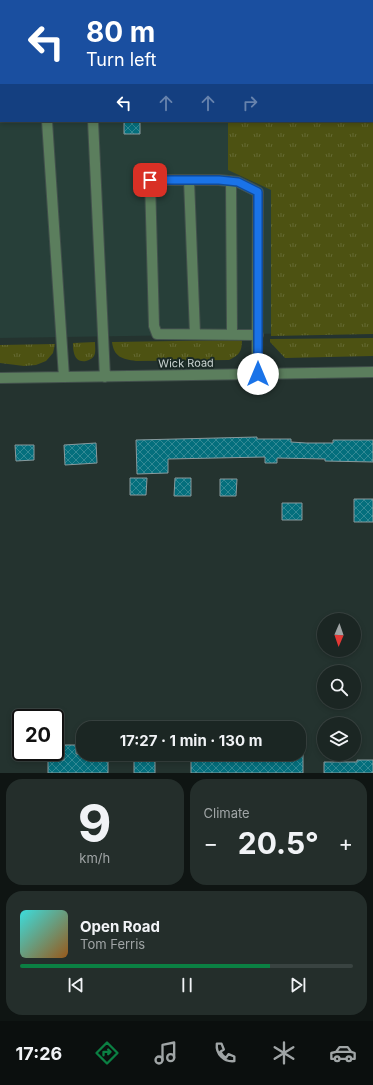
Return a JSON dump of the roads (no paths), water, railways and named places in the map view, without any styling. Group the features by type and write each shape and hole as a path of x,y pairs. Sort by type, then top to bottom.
{"street":[{"path":"47,122 64,378"},
{"path":"93,122 105,377"},
{"path":"258,335 157,334 154,326 150,180 231,181 238,182 258,192 258,335 258,374"},
{"path":"190,180 195,334"},
{"path":"231,181 232,334"},
{"name":"Wick Road","path":"0,378 373,372"}]}
